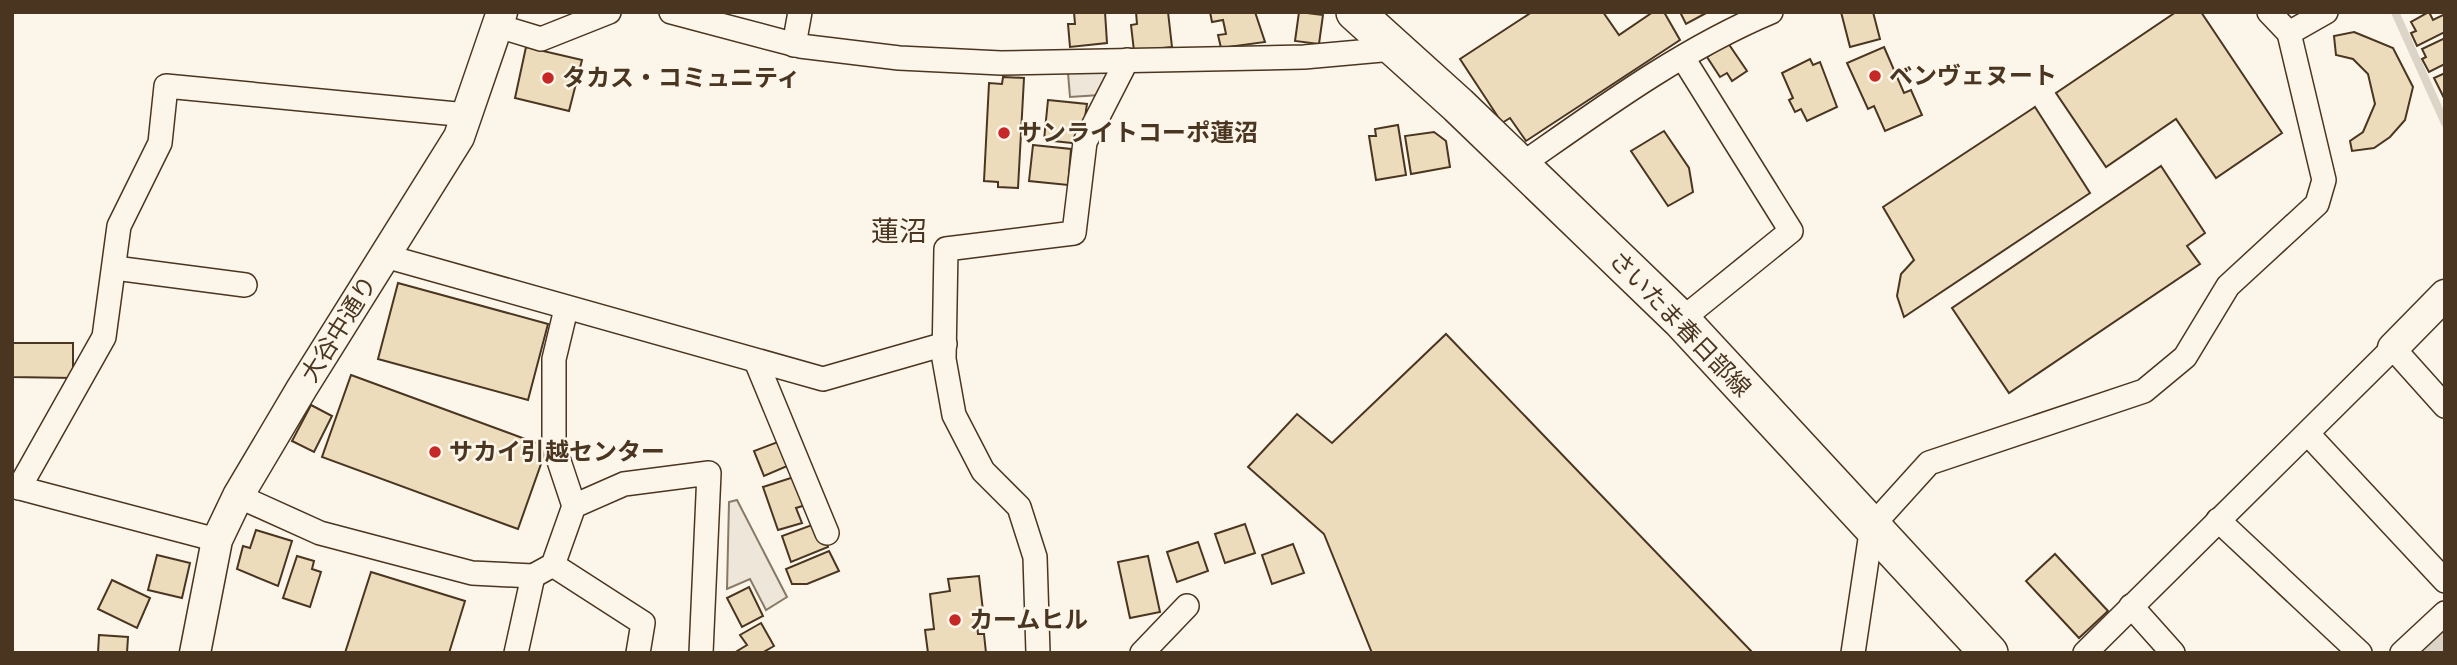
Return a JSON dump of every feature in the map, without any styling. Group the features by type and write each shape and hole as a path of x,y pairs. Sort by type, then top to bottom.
{"main road":[{"name":"さいたま春日部線","path":"1354,12 1521,165 1681,320 1989,653"}],"street":[{"path":"500,19 541,39 609,12"},
{"path":"671,12 794,45 899,58 1001,63 1304,57 1393,49"},
{"path":"794,45 800,12"},
{"path":"1521,165 1634,87 1732,29 1771,12"},
{"path":"1853,653 1872,526 1928,463 2144,391 2185,357 2228,286 2317,204 2324,180 2289,33 2269,12"},
{"path":"2289,33 2326,12"},
{"name":"大谷中通り","path":"195,653 217,540 238,496 459,137 500,19"},
{"path":"1681,320 1791,231 1682,58"},
{"path":"1038,653 1035,557 1019,507 983,471 954,415 945,344 946,250 1074,233 1085,142 1127,60"},
{"path":"217,540 15,487 104,337 119,226 160,143 166,86 467,115"},
{"path":"385,256 823,379 945,344"},
{"path":"115,268 246,285"},
{"path":"2085,653 2445,295"},
{"path":"238,496 320,533 472,573 533,576 554,565 574,506 554,446 554,359 566,309"},
{"path":"2393,348 2445,406"},
{"path":"757,361 827,533"},
{"path":"2308,434 2445,581"},
{"path":"574,506 624,484 709,473 701,653"},
{"path":"2218,520 2360,653"},
{"path":"554,565 643,623 638,653"},
{"path":"516,653 533,576"},
{"path":"1142,653 1187,606"},
{"path":"2131,606 2173,653"},
{"path":"2402,653 2445,613"}],"shaded area":[{"path":"1115,68 1100,95 1070,97 1068,73"},
{"path":"737,500 787,597 766,610 750,579 727,589 729,502"}],"building":[{"path":"1074,12 1105,12 1107,43 1070,47 1068,24 1075,24"},
{"path":"1136,12 1168,12 1172,47 1134,51 1131,25 1137,24"},
{"path":"1210,12 1255,12 1265,42 1221,48 1218,35 1226,34 1223,20 1212,22"},
{"path":"1299,12 1323,15 1319,44 1295,41"},
{"path":"1532,12 1603,12 1619,35 1653,12 1664,12 1680,40 1526,141 1510,118 1502,123 1460,59"},
{"path":"1680,12 1708,12 1686,24"},
{"path":"1841,12 1873,12 1880,39 1850,47"},
{"path":"2176,12 2201,12 2282,133 2216,178 2176,119 2106,167 2056,93"},
{"path":"2429,12 2433,20 2445,14 2445,32 2417,46 2411,33 2416,31 2411,22"},
{"path":"2354,32 2393,48 2413,87 2405,120 2390,137 2374,148 2352,151 2350,141 2363,132 2375,104 2368,74 2353,59 2336,55 2334,36"},
{"path":"2445,38 2445,64 2429,72 2422,59 2426,57 2422,49"},
{"path":"1728,43 1747,71 1732,81 1727,73 1720,77 1707,57"},
{"path":"526,47 582,60 569,111 515,98"},
{"name":"ベンヴェヌート","path":"1884,47 1904,93 1911,90 1922,115 1885,131 1874,106 1868,109 1847,63"},
{"path":"1810,59 1813,65 1820,62 1837,107 1807,121 1801,109 1795,112 1789,100 1793,98 1782,73"},
{"path":"2445,73 2445,98 2444,98 2434,78"},
{"name":"サンライトコーポ蓮沼","path":"1003,77 1024,78 1018,188 998,187 998,182 984,181 989,83 1002,84"},
{"path":"1048,100 1087,104 1081,144 1044,140"},
{"path":"2035,107 2090,193 1904,317 1897,296 1901,274 1914,260 1883,207"},
{"path":"1398,125 1406,175 1376,180 1369,136 1376,136 1375,129"},
{"path":"1664,131 1689,168 1693,192 1668,206 1631,151"},
{"path":"1434,132 1446,141 1450,167 1411,174 1405,136"},
{"path":"1033,145 1071,149 1068,185 1029,181"},
{"path":"2161,166 2205,233 2187,246 2200,264 2009,393 1952,308"},
{"name":"サカイ引越センター","path":"398,283 548,324 528,400 378,359"},
{"path":"1446,334 1753,653 1372,653 1324,534 1248,467 1297,414 1332,443"},
{"path":"12,343 73,343 73,378 12,377"},
{"name":"サカイ引越センター","path":"351,375 547,447 518,529 322,457"},
{"path":"311,405 332,416 314,452 292,441"},
{"path":"783,440 792,464 764,476 754,451"},
{"path":"800,475 809,504 796,508 802,523 778,530 763,487"},
{"path":"1245,524 1255,553 1225,563 1215,534"},
{"path":"812,525 822,529 828,547 791,562 782,536"},
{"path":"256,530 292,541 278,586 237,569 243,546 250,548"},
{"path":"1198,542 1208,571 1177,582 1167,552"},
{"path":"1293,544 1304,573 1272,584 1262,555"},
{"path":"829,551 839,571 807,584 792,584 786,569"},
{"path":"2055,554 2108,611 2079,638 2026,581"},
{"path":"157,555 190,563 182,598 148,590"},
{"path":"297,556 314,561 312,569 321,572 310,607 283,598"},
{"path":"1148,556 1160,612 1130,618 1118,562"},
{"path":"371,572 465,601 449,653 345,653"},
{"name":"カームヒル","path":"979,576 983,611 976,612 978,634 984,634 986,653 928,653 925,630 934,629 930,594 950,591 948,579"},
{"path":"112,580 150,598 137,628 98,609"},
{"path":"749,587 763,616 742,627 727,598"},
{"path":"761,623 774,646 762,653 734,653 747,645 740,635"},
{"path":"99,635 128,637 127,653 98,653"}],"waterway":[{"path":"2395,12 2445,123"},
{"path":"2422,653 2445,633"}],"place":[{"name":"ベンヴェヌート","path":"1875,76"},
{"name":"タカス・コミュニティ","path":"548,78"},
{"name":"サンライトコーポ蓮沼","path":"1004,133"},
{"name":"サカイ引越センター","path":"435,452"},
{"name":"カームヒル","path":"955,620"}],"district":[{"name":"蓮沼","path":"899,231"}]}
